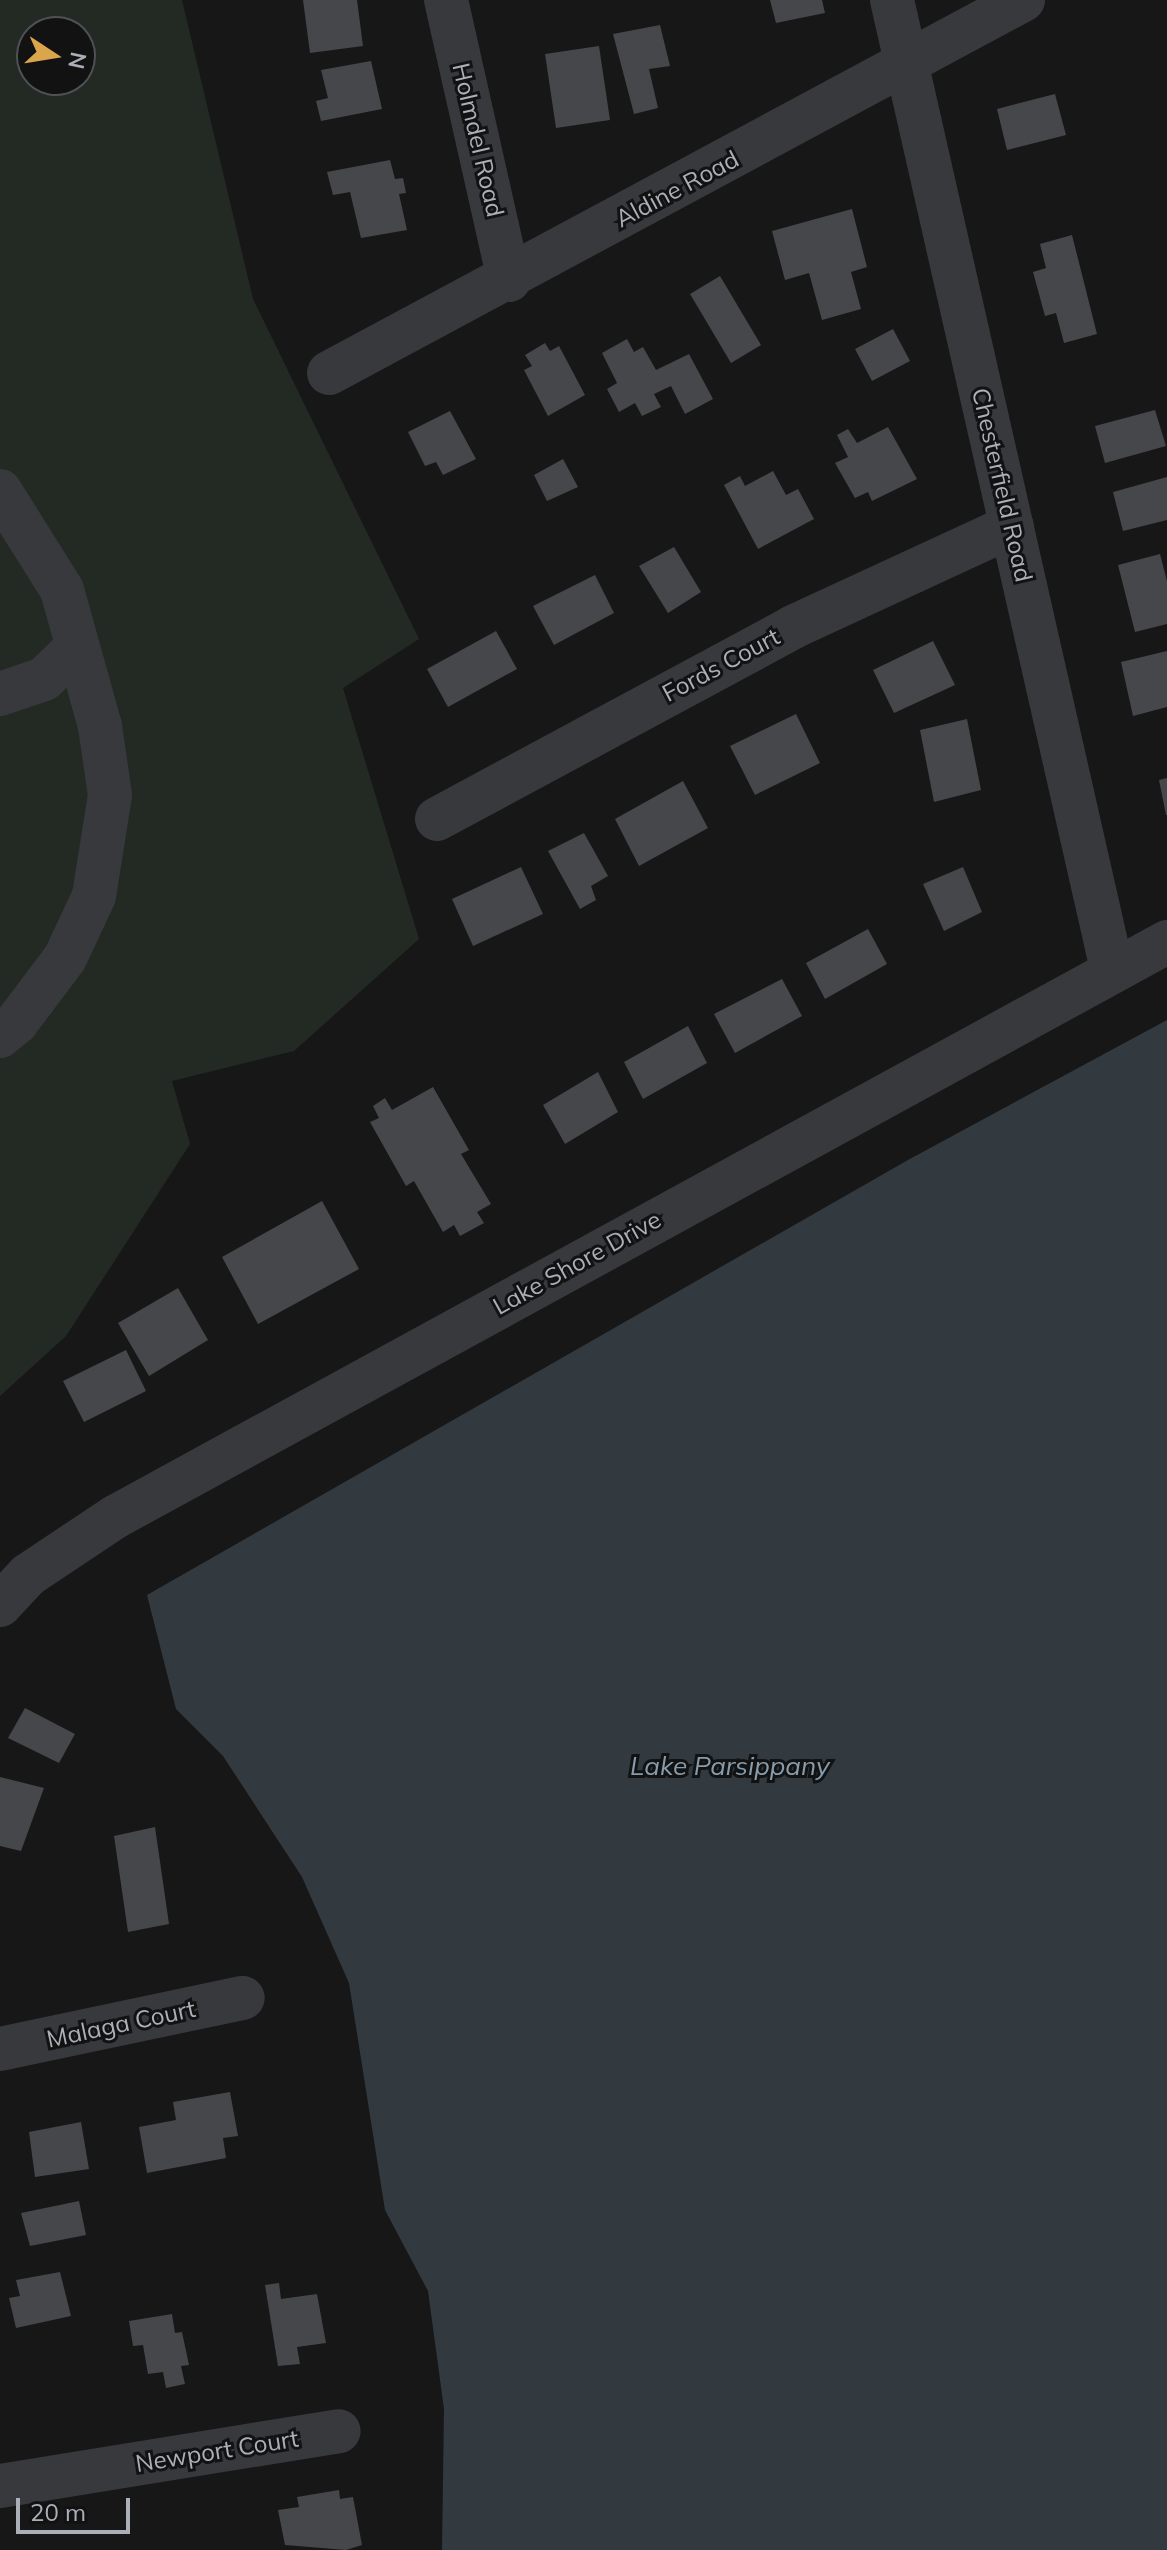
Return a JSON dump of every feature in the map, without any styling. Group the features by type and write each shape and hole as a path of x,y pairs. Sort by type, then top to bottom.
{"street":[{"name":"Holmdel Road","path":"446,0 509,280"},
{"name":"Chesterfield Road","path":"892,0 1112,969"},
{"name":"Aldine Road","path":"329,373 509,280 1023,0"},
{"path":"0,491 62,590 100,726 110,795 107,837 94,896 65,958 16,1023 0,1036"},
{"name":"Fords Court","path":"437,819 793,627 1012,526"},
{"path":"0,694 44,679 76,648"},
{"name":"Lake Shore Drive","path":"0,1605 28,1575 115,1517 1112,969 1167,942"},
{"name":"Malaga Court","path":"0,2049 243,1998"},
{"name":"Newport Court","path":"0,2486 339,2431"}],"shaded area":[{"path":"0,0 182,0 253,299 419,639 343,688 419,939 294,1051 172,1081 190,1144 66,1336 0,1396"}],"water":[{"name":"Lake Parsippany","path":"1167,1020 1167,2550 442,2550 444,2409 428,2291 385,2210 349,1983 302,1877 223,1756 176,1709 147,1595 908,1160"}],"building":[{"path":"303,0 357,0 363,46 310,53"},
{"path":"770,0 822,0 825,13 776,23"},
{"path":"660,25 670,66 649,69 658,108 634,114 613,34"},
{"path":"599,46 610,120 556,128 545,54"},
{"path":"371,61 382,109 321,121 316,101 328,98 321,70"},
{"path":"1055,94 1066,135 1007,150 997,109"},
{"path":"390,160 395,179 403,178 406,193 399,194 407,230 361,238 350,192 333,195 327,172"},
{"path":"852,209 867,267 851,272 861,309 822,320 809,273 785,280 772,231"},
{"path":"1072,235 1097,334 1064,343 1056,313 1045,316 1033,272 1046,268 1040,244"},
{"path":"720,276 761,345 731,363 690,294"},
{"path":"893,329 910,361 872,381 855,349"},
{"path":"627,339 634,352 643,347 656,370 689,354 713,399 685,414 671,386 654,394 661,407 642,416 635,403 619,412 607,389 617,383 602,353"},
{"path":"545,343 550,351 559,346 585,395 548,416 524,370 532,366 525,355"},
{"path":"1155,410 1166,446 1105,463 1095,426"},
{"path":"450,411 476,459 443,475 436,462 425,466 408,432"},
{"path":"888,427 917,479 872,501 868,492 855,498 835,463 848,457 837,435 848,429 857,443"},
{"path":"563,459 578,487 547,501 534,475"},
{"path":"773,471 786,495 798,489 814,519 758,549 724,485 740,476 745,486"},
{"path":"1167,477 1167,520 1123,531 1113,492"},
{"path":"674,547 701,592 668,613 639,566"},
{"path":"1160,554 1167,581 1167,624 1135,632 1118,565"},
{"path":"595,575 614,613 554,645 533,606"},
{"path":"496,631 517,669 448,707 427,669"},
{"path":"933,641 955,685 894,713 873,670"},
{"path":"1167,651 1167,707 1133,716 1121,662"},
{"path":"796,714 820,763 755,795 730,746"},
{"path":"967,719 981,790 934,802 920,730"},
{"path":"1167,778 1167,815 1166,815 1159,780"},
{"path":"683,781 708,828 639,866 615,819"},
{"path":"584,833 608,876 591,886 596,900 580,909 548,851"},
{"path":"521,867 543,914 473,946 452,899"},
{"path":"963,867 982,912 944,931 923,884"},
{"path":"868,929 887,964 825,999 806,963"},
{"path":"782,979 802,1016 735,1053 714,1014"},
{"path":"688,1026 707,1063 643,1099 624,1062"},
{"path":"598,1072 618,1112 565,1144 543,1105"},
{"path":"433,1087 469,1150 461,1154 491,1204 477,1212 484,1223 460,1236 454,1225 443,1232 414,1181 406,1186 370,1122 379,1118 373,1106 385,1098 392,1110"},
{"path":"322,1201 359,1269 258,1324 222,1257"},
{"path":"178,1288 208,1340 149,1376 118,1323"},
{"path":"126,1350 146,1391 84,1422 63,1381"},
{"path":"25,1708 75,1734 59,1763 8,1738"},
{"path":"0,1777 44,1788 21,1851 0,1846"},
{"path":"155,1827 169,1924 128,1932 114,1836"},
{"path":"230,2092 238,2136 223,2138 226,2158 147,2173 139,2127 176,2120 173,2102"},
{"path":"81,2122 89,2169 35,2177 29,2132"},
{"path":"79,2201 86,2235 30,2246 21,2213"},
{"path":"60,2272 71,2316 16,2328 9,2298 20,2296 16,2280"},
{"path":"279,2283 281,2299 317,2294 326,2343 297,2347 300,2364 278,2366 265,2285"},
{"path":"172,2314 175,2333 182,2332 189,2365 181,2366 185,2384 166,2388 163,2372 148,2374 143,2345 133,2346 129,2321"},
{"path":"339,2490 340,2499 353,2497 362,2545 346,2550 285,2545 278,2510 299,2507 297,2497"}]}
